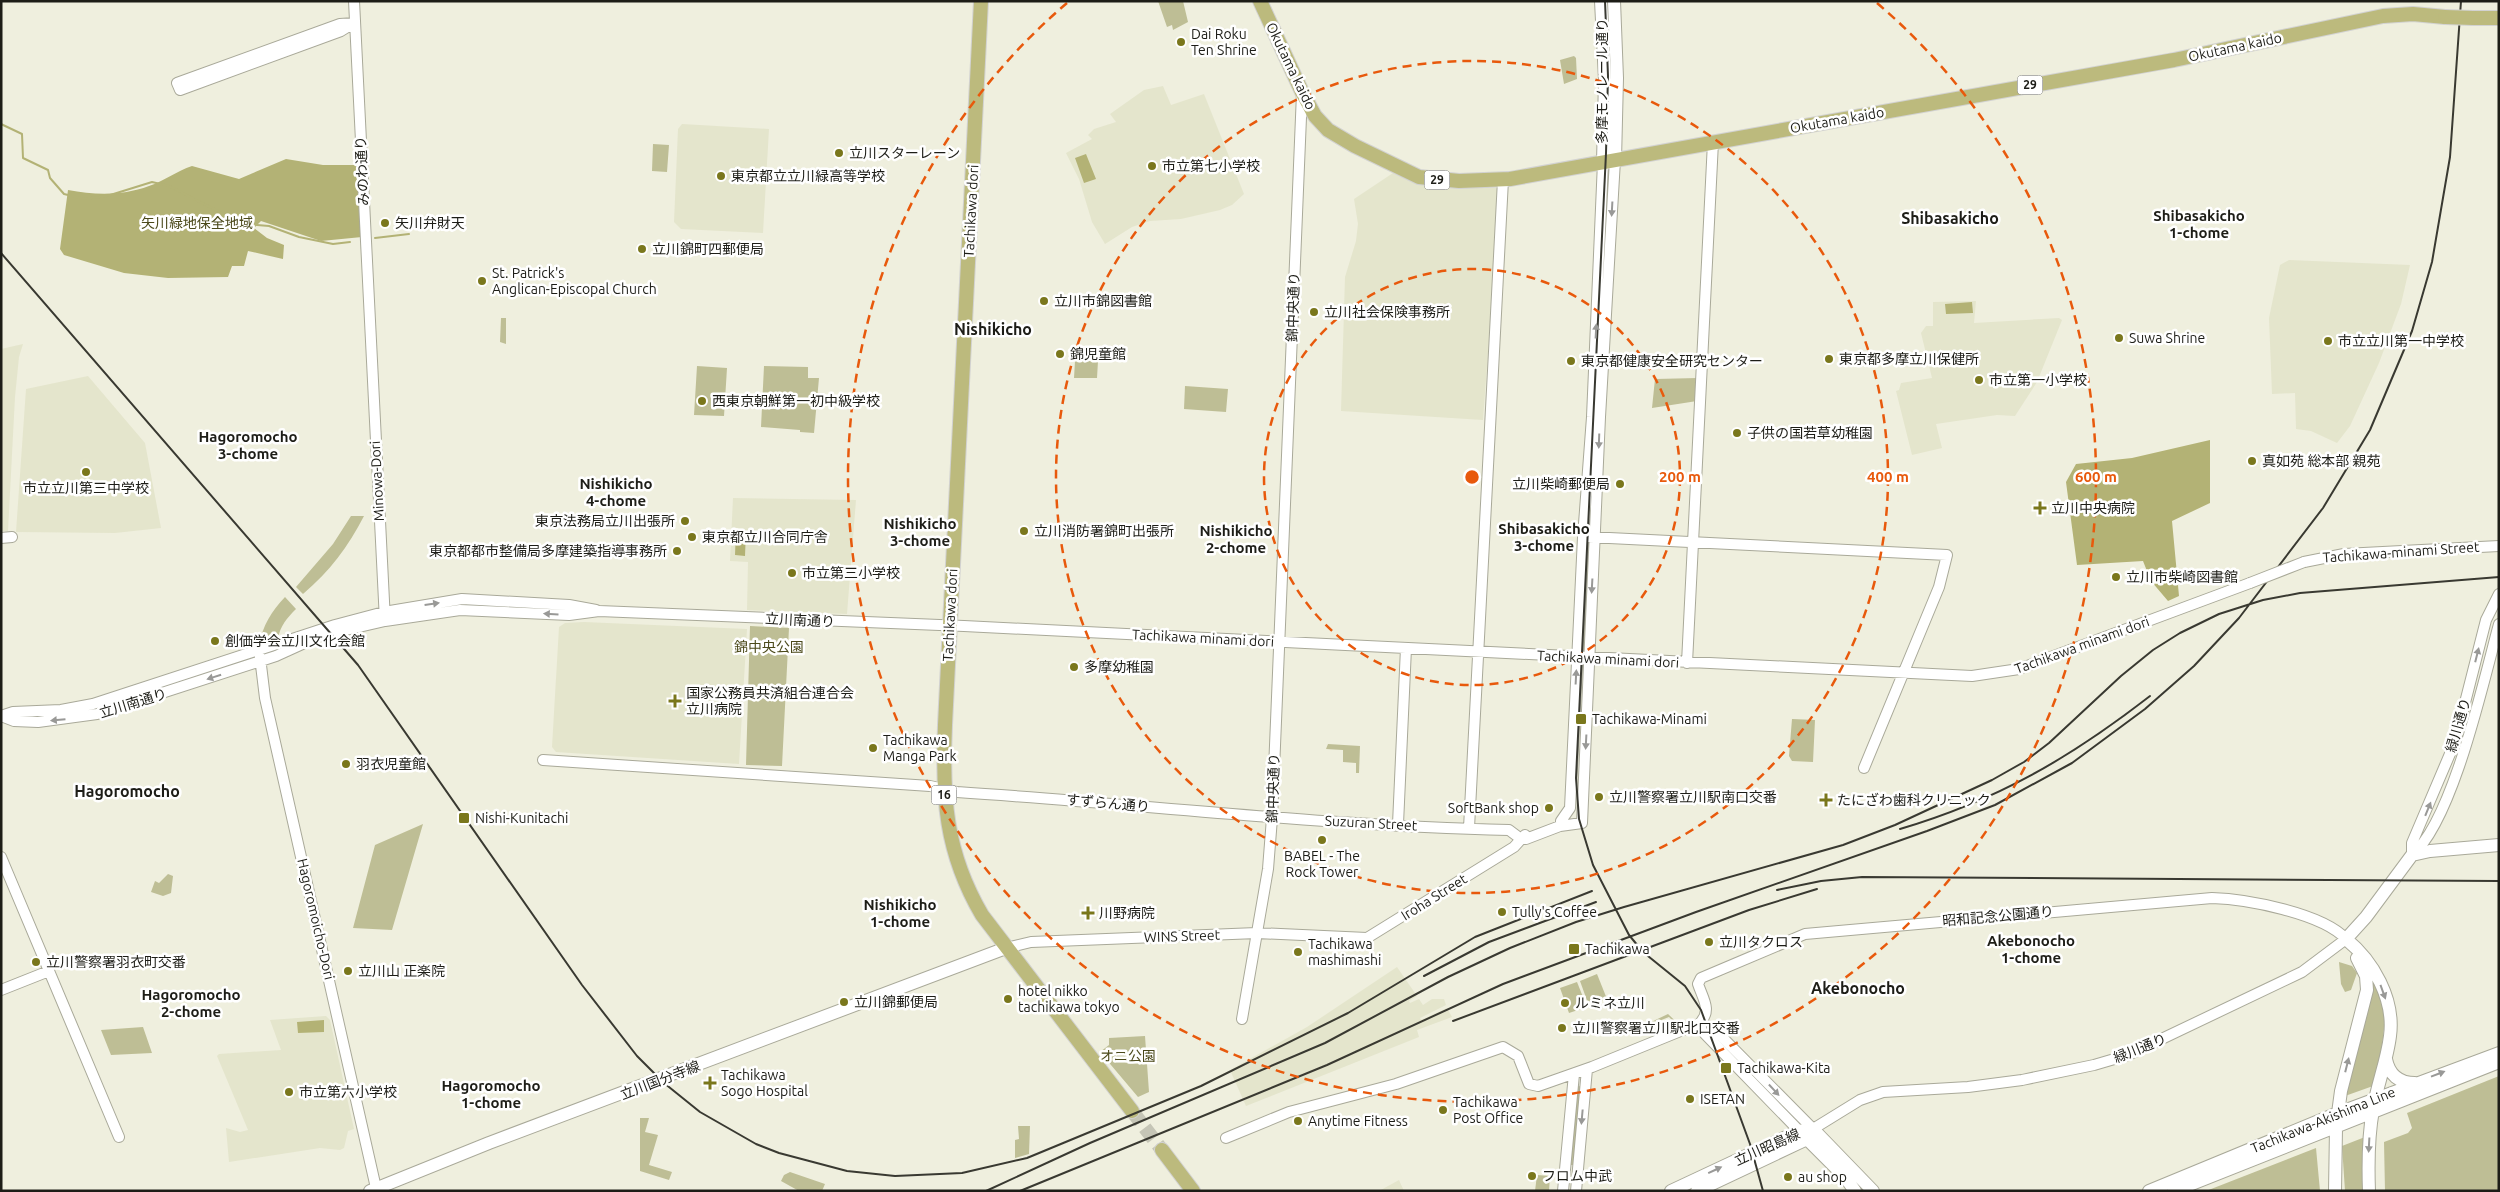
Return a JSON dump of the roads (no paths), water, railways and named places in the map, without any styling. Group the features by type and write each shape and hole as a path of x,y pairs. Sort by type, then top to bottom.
{"main road":[{"name":"Tachikawa dori","path":"981,1 943,790 949,835 963,880 982,915 1132,1111"},
{"name":"Okutama kaido","path":"1260,1 1302,92 1315,116 1328,130 1404,171 1420,177 1438,180 1503,180 2174,60 2383,16 2413,14 2445,17 2499,18"},
{"name":"多摩モノレール通り","path":"1601,1 1609,161"},
{"name":"多摩モノレール通り","path":"1609,161 1617,78 1614,1"},
{"path":"2412,854 2425,851 2499,846"},
{"name":"緑川通り","path":"2346,939 2366,917 2412,854"},
{"path":"2346,939 2370,963 2385,997 2391,1027 2386,1059 2374,1105 2369,1146 2369,1191"},
{"path":"2335,1191 2336,1128 2344,1074 2366,990 2362,966 2346,939"},
{"name":"立川国分寺線","path":"373,1189 1006,948"},
{"name":"Tachikawa-Akishima Line","path":"2174,1191 2336,1128 2416,1083 2499,1052"},
{"path":"2386,1059 2389,1069 2395,1077 2403,1082 2416,1083"},
{"name":"Tachikawa-Akishima Line","path":"2149,1191 2338,1113 2374,1105 2499,1062"},
{"name":"立川昭島線","path":"1671,1191 1806,1133"},
{"name":"立川昭島線","path":"1697,1191 1806,1133"},
{"name":"立川昭島線","path":"1806,1133 1855,1191"},
{"name":"立川昭島線","path":"1806,1133 1873,1191"},
{"path":"1162,1150 1193,1191"}],"street":[{"name":"みのわ通り","path":"354,1 384,616"},
{"path":"354,23 341,31 180,90 177,83 340,24 354,23"},
{"name":"錦中央通り","path":"1242,1020 1269,864 1272,818 1302,92"},
{"path":"1687,663 1713,142"},
{"path":"1561,820 1570,808 1583,537 1609,161"},
{"path":"1582,823 1591,659 1609,161"},
{"path":"1503,180 1470,828 1509,830 1521,839 1526,839 1568,824 1582,823"},
{"path":"1583,537 1947,555 1940,587 1864,768"},
{"path":"1,538 12,538"},
{"name":"Tachikawa-minami Street","path":"2250,583 2304,562 2344,554 2499,546"},
{"name":"Tachikawa minami dori","path":"950,626 1591,659 1972,676 2019,669 2250,583"},
{"name":"緑川通り","path":"2412,854 2412,843 2454,742 2486,620 2499,594"},
{"name":"立川南通り","path":"1,716 13,712 61,710 93,704 335,625 384,616 460,610 569,615 599,611 950,626"},
{"name":"立川南通り","path":"1,716 14,721 38,722 97,714 261,661 320,636 384,616"},
{"name":"緑川通り","path":"2412,854 2421,847 2443,807 2465,746 2499,624"},
{"path":"1398,824 1406,648"},
{"name":"Hagoromoicho-Dori","path":"258,651 265,698 373,1189"},
{"name":"すずらん通り","path":"543,760 930,786 943,790 1272,818"},
{"name":"Suzuran Street","path":"1272,818 1470,828"},
{"path":"1521,839 1532,832 1561,820 1575,820 1582,823"},
{"name":"WINS Street","path":"1006,948 1031,942 1257,933 1372,937 1514,847 1521,839"},
{"path":"1,857 119,1137"},
{"name":"昭和記念公園通り","path":"1700,1023 1707,1014 1707,1008 1698,984 1701,978 1793,938 1813,933 2151,902 2220,898 2249,901 2324,923 2333,927 2346,939"},
{"name":"緑川通り","path":"1806,1133 1860,1100 1883,1092 1968,1087 2022,1080 2094,1066 2128,1055 2302,972 2346,939"},
{"path":"1,990 49,971"},
{"path":"1226,1138 1289,1112 1396,1084 1504,1047 1518,1056 1526,1080 1531,1086 1538,1086 1574,1074 1700,1023 1704,1034 1806,1133"},
{"path":"1576,1191 1586,1069"},
{"path":"1563,1191 1574,1074"}],"waterway":[{"path":"1,124 22,134 23,158 48,170 50,178 64,194 84,199 107,196 152,182 169,186 243,224 269,226 299,237 333,244 350,242"},
{"path":"375,238 409,234"}],"tunnel":[{"path":"1132,1111 1162,1150"}],"railway":[{"path":"1605,1 1608,76 1606,153 1576,778 1579,819 1593,865 1629,935 1643,952 1685,986 1701,1010 1750,1144 1763,1191"},
{"path":"1020,1191 1327,1065 1503,984 1696,912 1927,831 1995,805 2072,763 2145,709 2194,666 2239,618 2323,508 2370,430 2412,331 2432,262 2450,157 2461,1"},
{"path":"1,253 358,665 582,985 637,1056 664,1083 700,1112 756,1144 779,1153 847,1171 895,1176 962,1173 1027,1158 1201,1086 1348,1013 1475,937 1592,891"},
{"path":"986,1191 1090,1143 1325,1043 1448,977 1510,948 1576,922 1624,907 1843,845 1895,825 1992,780 2024,762 2049,743 2121,676 2153,650 2180,633 2219,614 2263,600 2300,593 2499,577"},
{"path":"1900,829 1969,805 2032,775 2091,739 2150,696"},
{"path":"1777,890 1821,881 1862,877 2499,881"},
{"path":"1453,1021 1749,910 1817,889"},
{"path":"1424,976 1489,942 1596,902"}],"place":[{"name":"Dai Roku Ten Shrine","path":"1181,42"},
{"name":"立川スターレーン","path":"839,153"},
{"name":"市立第七小学校","path":"1152,166"},
{"name":"東京都立立川緑高等学校","path":"721,176"},
{"name":"矢川弁財天","path":"385,223"},
{"name":"立川錦町四郵便局","path":"642,249"},
{"name":"St. Patrick's Anglican-Episcopal Church","path":"482,281"},
{"name":"立川市錦図書館","path":"1044,301"},
{"name":"立川社会保険事務所","path":"1314,312"},
{"name":"Suwa Shrine","path":"2119,338"},
{"name":"市立立川第一中学校","path":"2328,341"},
{"name":"錦児童館","path":"1060,354"},
{"name":"東京都多摩立川保健所","path":"1829,359"},
{"name":"東京都健康安全研究センター","path":"1571,361"},
{"name":"市立第一小学校","path":"1979,380"},
{"name":"西東京朝鮮第一初中級学校","path":"702,401"},
{"name":"子供の国若草幼稚園","path":"1737,433"},
{"name":"真如苑 総本部 親苑","path":"2252,461"},
{"name":"市立立川第三中学校","path":"86,472"},
{"name":"立川柴崎郵便局","path":"1620,484"},
{"name":"立川中央病院","path":"2040,508"},
{"name":"東京法務局立川出張所","path":"685,521"},
{"name":"立川消防署錦町出張所","path":"1024,531"},
{"name":"東京都立川合同庁舎","path":"692,537"},
{"name":"東京都都市整備局多摩建築指導事務所","path":"677,551"},
{"name":"市立第三小学校","path":"792,573"},
{"name":"立川市柴崎図書館","path":"2116,577"},
{"name":"創価学会立川文化会館","path":"215,641"},
{"name":"多摩幼稚園","path":"1074,667"},
{"name":"国家公務員共済組合連合会 立川病院","path":"675,701"},
{"name":"Tachikawa-Minami","path":"1581,719"},
{"name":"Tachikawa Manga Park","path":"873,748"},
{"name":"羽衣児童館","path":"346,764"},
{"name":"立川警察署立川駅南口交番","path":"1599,797"},
{"name":"たにざわ歯科クリニック","path":"1826,800"},
{"name":"SoftBank shop","path":"1549,808"},
{"name":"Nishi-Kunitachi","path":"464,818"},
{"name":"BABEL - The Rock Tower","path":"1322,840"},
{"name":"Tully's Coffee","path":"1502,912"},
{"name":"川野病院","path":"1088,913"},
{"name":"立川タクロス","path":"1709,942"},
{"name":"Tachikawa","path":"1574,949"},
{"name":"Tachikawa mashimashi","path":"1298,952"},
{"name":"立川警察署羽衣町交番","path":"36,962"},
{"name":"立川山 正楽院","path":"348,971"},
{"name":"hotel nikko tachikawa tokyo","path":"1008,999"},
{"name":"立川錦郵便局","path":"844,1002"},
{"name":"ルミネ立川","path":"1565,1003"},
{"name":"立川警察署立川駅北口交番","path":"1562,1028"},
{"name":"Tachikawa-Kita","path":"1726,1068"},
{"name":"Tachikawa Sogo Hospital","path":"710,1083"},
{"name":"市立第六小学校","path":"289,1092"},
{"name":"ISETAN","path":"1690,1099"},
{"name":"Tachikawa Post Office","path":"1443,1110"},
{"name":"Anytime Fitness","path":"1298,1121"},
{"name":"フロム中武","path":"1532,1176"},
{"name":"au shop","path":"1788,1177"}],"district":[{"name":"Shibasakicho","path":"1950,218"},
{"name":"Shibasakicho 1-chome","path":"2199,224"},
{"name":"Nishikicho","path":"993,329"},
{"name":"Hagoromocho 3-chome","path":"248,446"},
{"name":"Nishikicho 4-chome","path":"616,492"},
{"name":"Nishikicho 3-chome","path":"920,532"},
{"name":"Shibasakicho 3-chome","path":"1544,538"},
{"name":"Nishikicho 2-chome","path":"1236,540"},
{"name":"Hagoromocho","path":"127,791"},
{"name":"Nishikicho 1-chome","path":"900,914"},
{"name":"Akebonocho 1-chome","path":"2031,950"},
{"name":"Akebonocho","path":"1858,988"},
{"name":"Hagoromocho 2-chome","path":"191,1004"},
{"name":"Hagoromocho 1-chome","path":"491,1094"}],"park label":[{"name":"矢川緑地保全地域","path":"197,223"},
{"name":"錦中央公園","path":"769,647"},
{"name":"オニ公園","path":"1128,1056"}]}
